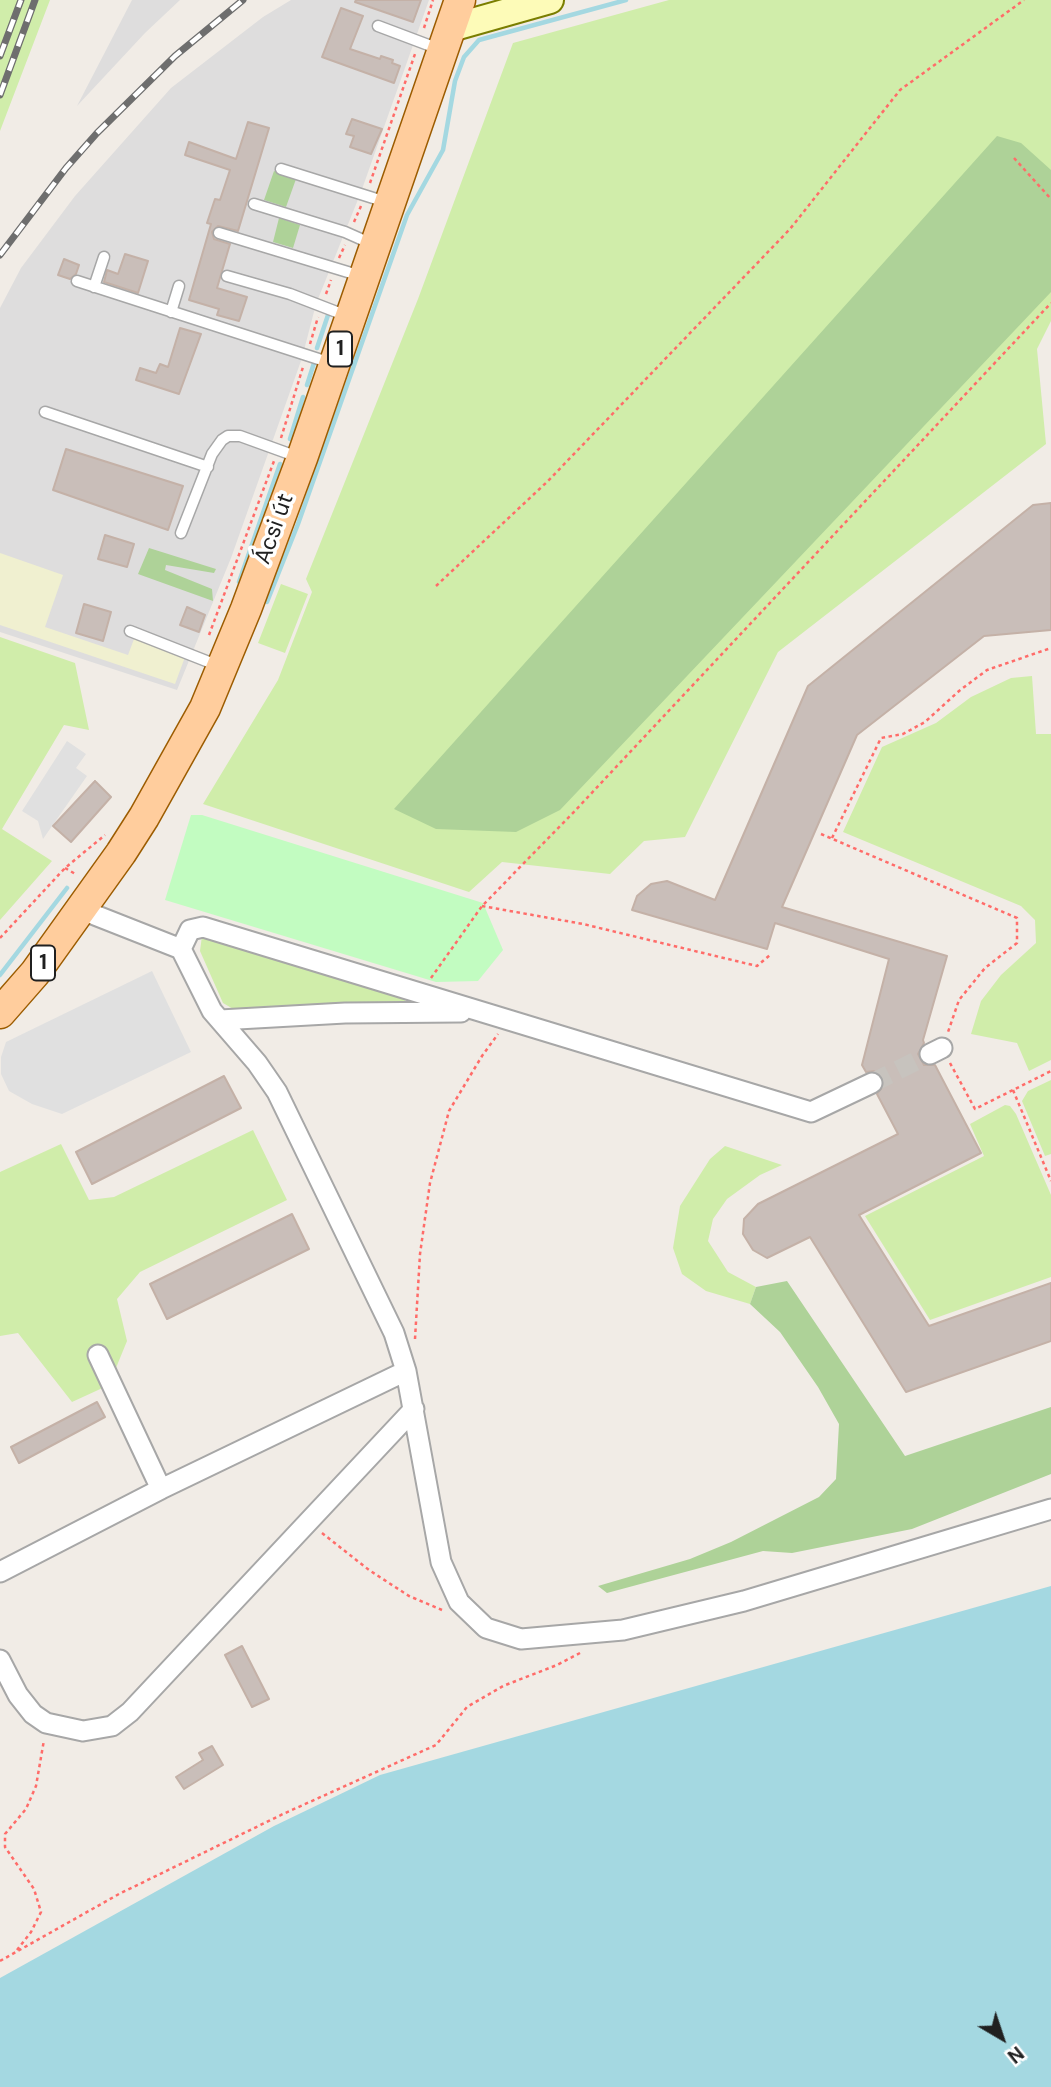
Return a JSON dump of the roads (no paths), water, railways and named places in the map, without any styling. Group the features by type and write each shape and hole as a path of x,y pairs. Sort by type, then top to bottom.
{"main road":[{"name":"Ácsi út","path":"0,1013 35,973 82,910 145,817 205,708 302,458 451,26"}],"street":[{"path":"451,26 550,0"},
{"path":"82,910 181,949 212,1011 257,1063 277,1092 394,1333 414,1409 441,1562 458,1602 486,1628 521,1639 623,1630 744,1601 1051,1509"},
{"path":"181,949 190,930 203,927 811,1112 872,1083"},
{"path":"405,1013 413,990"},
{"path":"220,1020 345,1013 477,1012"},
{"path":"99,1355 161,1489"},
{"path":"0,1572 161,1489 406,1371"},
{"path":"0,1660 18,1695 33,1714 46,1723 83,1731 112,1726 130,1712 414,1409"}],"lane":[{"path":"378,26 451,26"},
{"path":"281,169 390,203"},
{"path":"254,204 345,232 375,245"},
{"path":"219,233 364,278"},
{"path":"94,287 104,257"},
{"path":"227,276 290,294 351,318"},
{"path":"77,281 334,364"},
{"path":"171,312 179,286"},
{"path":"45,412 208,467"},
{"path":"181,533 217,445 228,436 233,435 302,458"},
{"path":"130,631 223,667"}],"water":[{"path":"1051,1586 1051,2087 0,2087 0,1978 274,1826 380,1775"}],"waterway":[{"path":"267,602 298,524 407,215 443,150 455,81 464,57 479,40 626,0"},
{"path":"317,348 328,315"},
{"path":"307,385 314,363"},
{"path":"290,439 303,397"},
{"path":"239,582 280,464"},
{"path":"0,975 67,888"}],"tunnel":[{"path":"872,1083 930,1054"}],"railway":[{"path":"0,56 21,0"},
{"path":"0,95 35,0"},
{"path":"0,255 66,168 97,133 175,56 243,0"}]}
